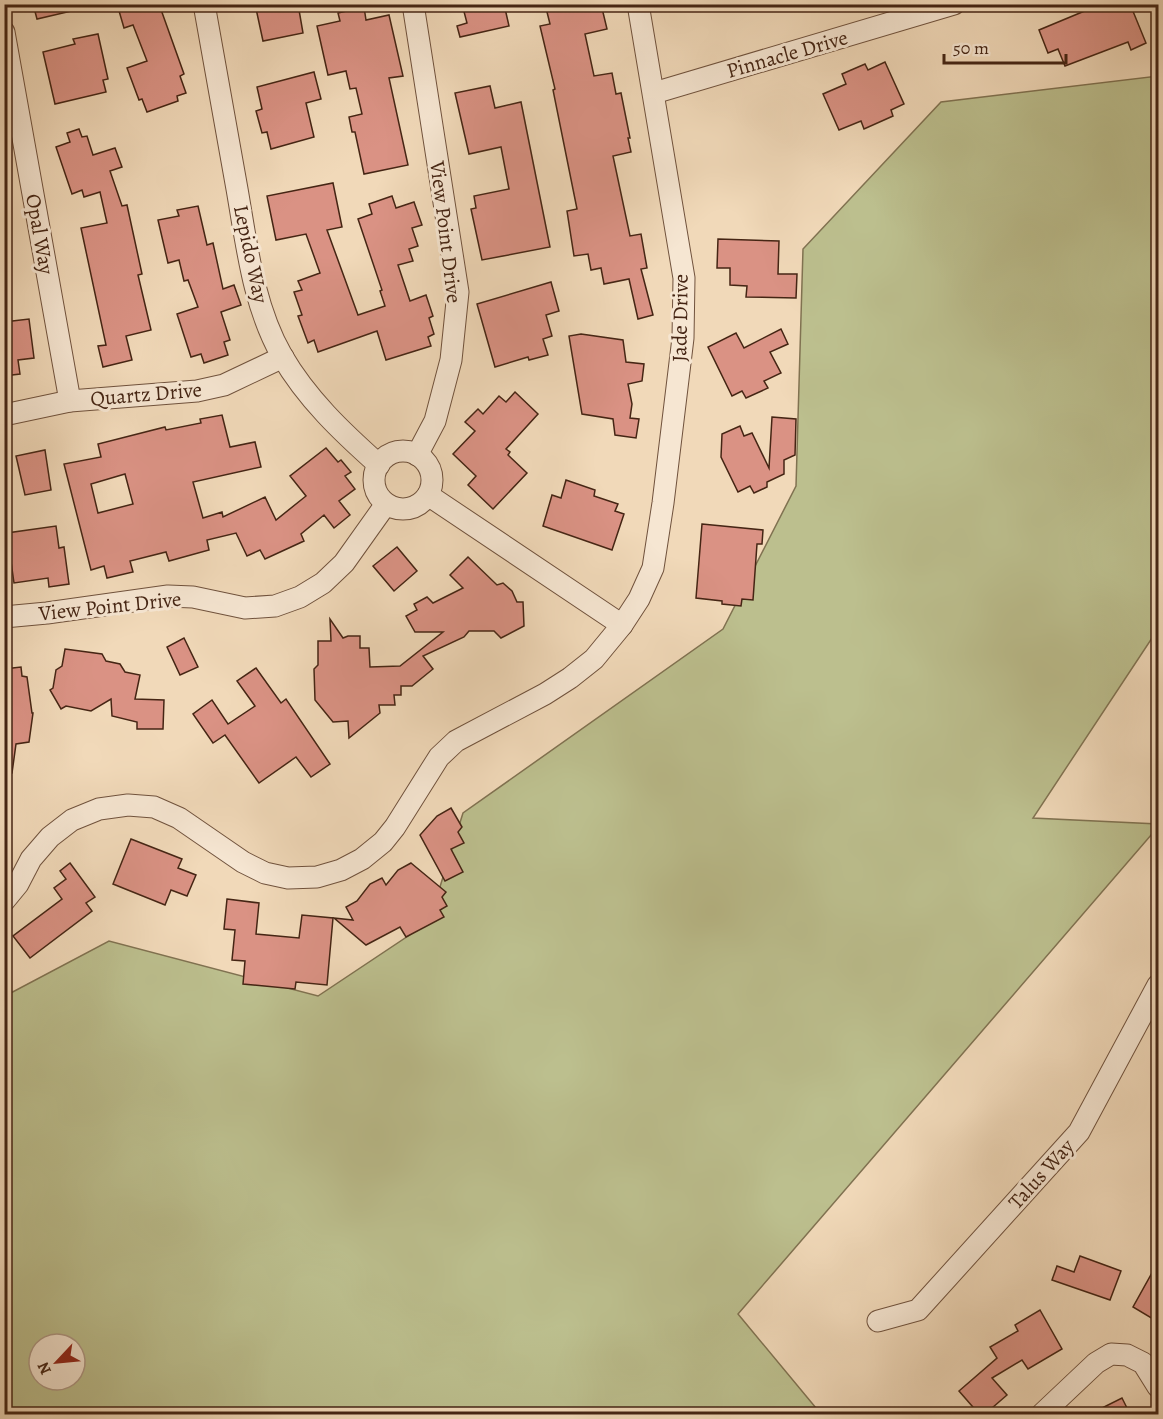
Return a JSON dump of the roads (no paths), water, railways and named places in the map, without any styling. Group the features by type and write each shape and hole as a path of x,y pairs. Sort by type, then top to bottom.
{"street":[{"name":"Lepido Way","path":"204,4 252,275 270,333 283,357 317,406 379,465"},
{"name":"View Point Drive","path":"413,4 458,292 451,360 435,421 417,455"},
{"name":"Jade Drive","path":"4,901 18,884 31,859 50,837 72,820 99,809 128,805 154,807 179,818 243,862 265,873 288,878 317,877 341,870 362,859 383,842 439,757 456,741 545,694 570,678 594,659 622,625 639,599 653,568 683,338 684,278 638,4"},
{"name":"Pinnacle Drive","path":"654,93 940,6"},
{"name":"Opal Way","path":"4,32 70,401"},
{"name":"Quartz Drive","path":"4,415 70,401 197,391 224,385 283,357"},
{"path":"398,452 417,455 427,463 431,472 432,482 428,495 415,507 405,510 386,504 377,494 374,484 379,465 388,456 398,452"},
{"path":"428,495 622,625"},
{"name":"View Point Drive","path":"4,616 47,613 168,596 193,597 245,608 275,606 300,597 330,576 344,563 386,504"},
{"name":"Talus Way","path":"878,1322 918,1310 1079,1132 1158,988"},
{"path":"1042,1414 1096,1363 1111,1354 1127,1354 1143,1363 1158,1387"}]}
